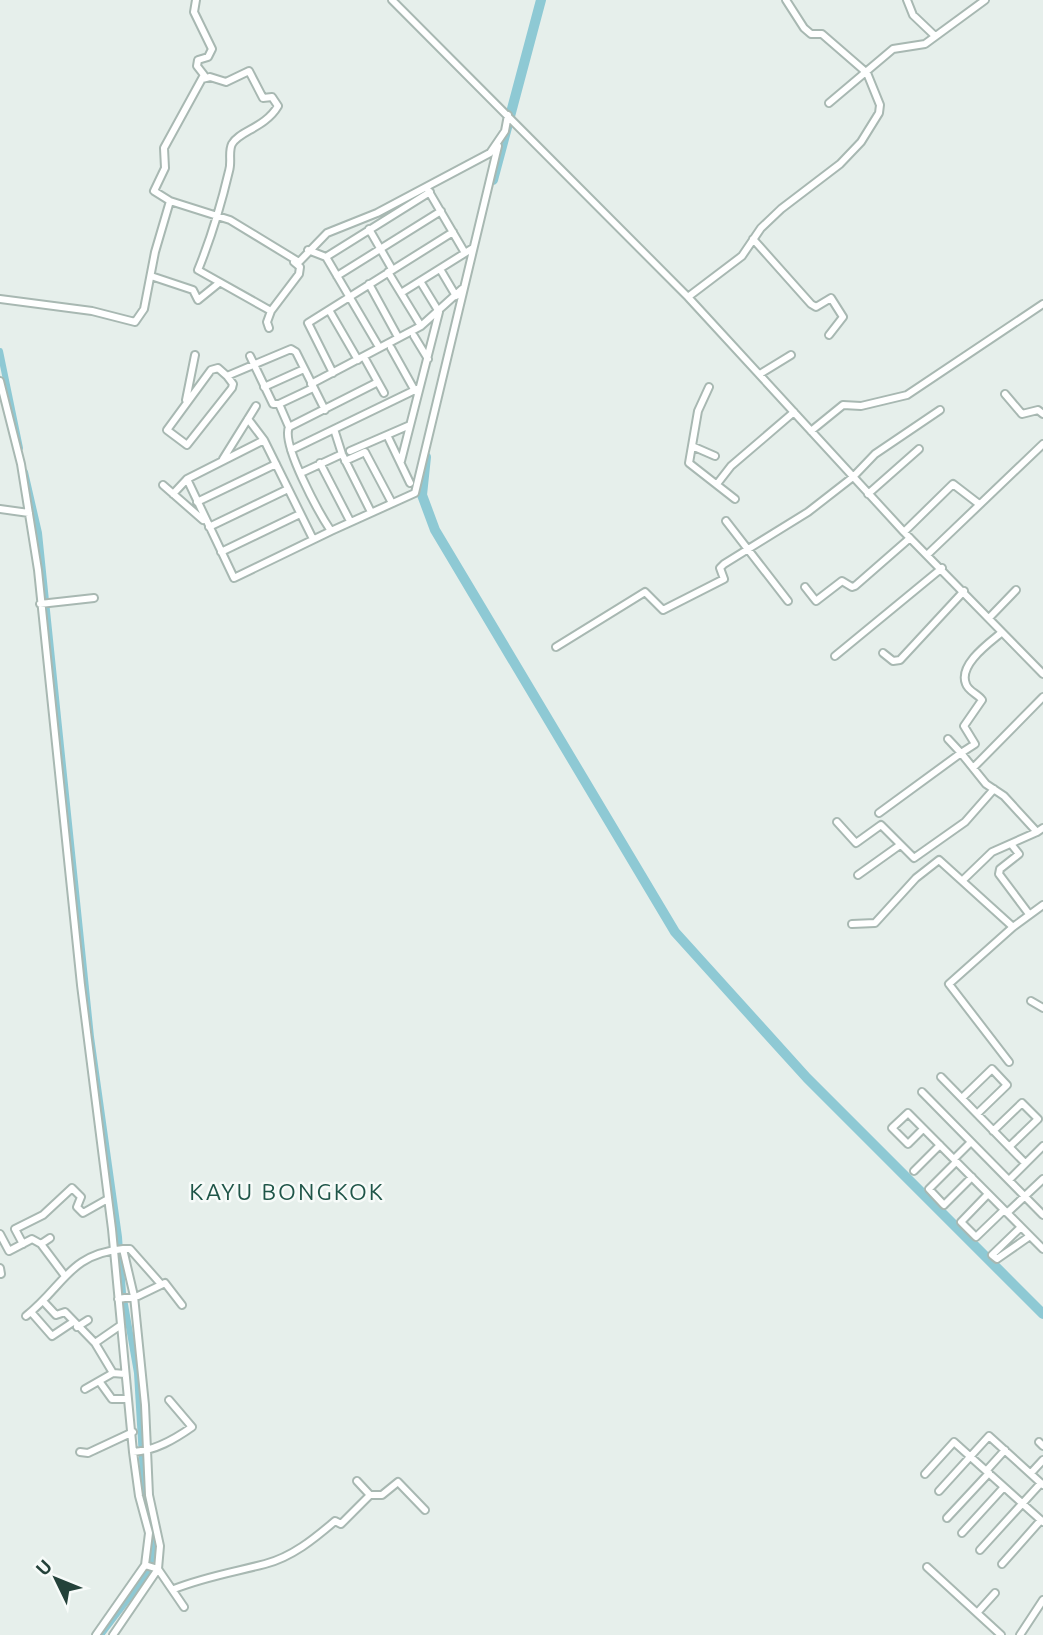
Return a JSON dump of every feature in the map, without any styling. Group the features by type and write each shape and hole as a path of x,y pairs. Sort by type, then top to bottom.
{"street":[{"path":"196,0 194,12 212,50 197,64 204,73 202,79 164,148 165,168 154,191 170,201 230,220 300,267 299,274 271,311 267,322 270,328"},
{"path":"392,0 688,296 904,532 964,590 1001,633 1043,674"},
{"path":"688,296 742,256 753,239 781,209 840,164 867,133 879,113 880,105 867,73 822,34 811,34 804,28 786,0"},
{"path":"907,0 913,15 934,35"},
{"path":"829,103 896,47 925,44 985,0"},
{"path":"202,79 209,77 226,82 249,71 261,95 272,97 278,106 261,126 235,139 231,147 230,168 218,216 198,271 271,311"},
{"path":"187,479 234,578 417,490 463,288 508,115"},
{"path":"294,262 303,259 308,250 327,233 377,213 425,185 490,153 499,143"},
{"path":"425,185 465,253"},
{"path":"326,257 430,192"},
{"path":"0,299 92,312 135,322 144,309 170,201"},
{"path":"337,276 441,211"},
{"path":"369,229 421,326"},
{"path":"333,373 307,323 453,232"},
{"path":"753,239 811,304 816,307 831,298 837,303 843,317 829,335"},
{"path":"401,293 473,248"},
{"path":"308,250 326,257 379,347"},
{"path":"440,269 456,296"},
{"path":"151,276 193,290 198,300 219,283"},
{"path":"401,461 416,390 428,359 439,312 420,281"},
{"path":"369,284 398,337"},
{"path":"250,356 273,404 279,404 421,326 463,288"},
{"path":"811,431 843,405 861,406 907,395 1043,304"},
{"path":"329,310 384,393"},
{"path":"414,336 428,359"},
{"path":"391,348 416,390"},
{"path":"227,376 291,349 296,352 325,410"},
{"path":"185,402 195,355"},
{"path":"760,374 791,355"},
{"path":"218,368 227,376 233,384 232,388 187,445 167,430 211,370 218,368"},
{"path":"264,387 304,369"},
{"path":"0,381 21,464 43,604 106,1200 133,1296 141,1376 140,1451 144,1495 154,1532 157,1569 113,1635"},
{"path":"289,427 378,382"},
{"path":"709,387 698,411 689,466 735,499"},
{"path":"291,450 416,390"},
{"path":"1005,394 1024,415 1035,410 1043,414"},
{"path":"279,404 289,427 287,432 291,450 331,531"},
{"path":"222,460 256,406"},
{"path":"556,647 645,592 664,609 724,579 721,566 808,512 853,477 875,454 940,410"},
{"path":"717,484 731,466 794,412"},
{"path":"248,419 264,440 313,539"},
{"path":"350,451 410,425"},
{"path":"334,429 344,457 371,512"},
{"path":"387,435 410,483"},
{"path":"173,494 187,479 264,440"},
{"path":"928,554 1043,444"},
{"path":"692,446 715,456"},
{"path":"869,494 919,449"},
{"path":"301,473 320,463 365,452 391,503"},
{"path":"320,463 350,521"},
{"path":"197,502 276,464"},
{"path":"904,532 953,484 979,504"},
{"path":"163,485 209,526"},
{"path":"209,526 288,489"},
{"path":"0,509 29,513"},
{"path":"221,552 300,513"},
{"path":"726,521 788,601"},
{"path":"805,587 816,601 842,581 855,586 910,538"},
{"path":"835,656 942,568"},
{"path":"883,653 893,661 900,660 964,590"},
{"path":"990,617 1016,590"},
{"path":"43,604 94,598"},
{"path":"879,813 975,744 964,726 982,701 966,685 967,671 976,655 1001,633"},
{"path":"973,768 1043,697"},
{"path":"948,739 994,789 1040,830 986,857 963,880"},
{"path":"914,858 965,822 994,789"},
{"path":"837,822 856,843 880,825 928,868"},
{"path":"1011,844 1019,854 1000,869 999,874 1029,915"},
{"path":"858,875 900,845"},
{"path":"852,924 875,923 936,860 942,861 1013,927"},
{"path":"1009,1062 949,984 1013,927 1043,905"},
{"path":"1031,1001 1043,1008"},
{"path":"962,1098 992,1069 1007,1085 977,1114"},
{"path":"941,1077 1025,1163"},
{"path":"922,1092 1042,1214"},
{"path":"993,1130 1022,1103 1038,1119 1009,1147"},
{"path":"923,1129 908,1144 892,1128 908,1113 1043,1249"},
{"path":"971,1142 929,1189 944,1205 972,1177"},
{"path":"914,1171 940,1145"},
{"path":"1009,1180 1043,1146"},
{"path":"988,1194 961,1222 976,1237 1043,1179"},
{"path":"23,1244 15,1229 43,1215 72,1188 81,1197 76,1207 83,1213 106,1200"},
{"path":"1021,1227 992,1255 997,1259 1030,1236"},
{"path":"0,1234 3,1248 9,1251 34,1238 65,1276"},
{"path":"41,1244 50,1238"},
{"path":"88,1320 52,1336 28,1314 44,1301 74,1266 98,1252 130,1249 160,1283 169,1286 182,1305"},
{"path":"118,1250 119,1299 128,1398 132,1432 140,1451 144,1495"},
{"path":"0,1268 1,1274"},
{"path":"119,1299 133,1296 160,1283"},
{"path":"44,1301 56,1315 64,1311 95,1343 113,1373 127,1377 141,1376"},
{"path":"95,1343 122,1328 136,1328"},
{"path":"85,1389 113,1373"},
{"path":"99,1381 112,1399 128,1398"},
{"path":"140,1451 192,1427 169,1401"},
{"path":"80,1452 88,1453 132,1432"},
{"path":"939,1491 989,1436 1042,1484 981,1549"},
{"path":"925,1474 954,1441 1042,1521 1002,1564"},
{"path":"947,1518 1005,1450"},
{"path":"1031,1473 1043,1460"},
{"path":"357,1481 370,1495"},
{"path":"174,1589 197,1580 265,1564 303,1547 335,1521 341,1524 370,1495 382,1495 398,1482 425,1510"},
{"path":"962,1533 1004,1487"},
{"path":"96,1635 146,1566 154,1532"},
{"path":"146,1566 157,1569 174,1589 184,1607"},
{"path":"927,1567 1001,1635"},
{"path":"977,1613 995,1593"},
{"path":"1020,1635 1043,1600"},
{"path":"123,1601 135,1604"}],"waterway":[{"path":"493,180 541,0"},
{"path":"0,351 20,448"},
{"path":"426,457 422,495 435,530 675,932 807,1078 1043,1314"},
{"path":"25,472 39,533 91,1037 119,1237 123,1293 137,1373 144,1492 154,1538 152,1558 146,1576 101,1635"}],"district":[{"name":"KAYU BONGKOK","path":"287,1192"}]}
